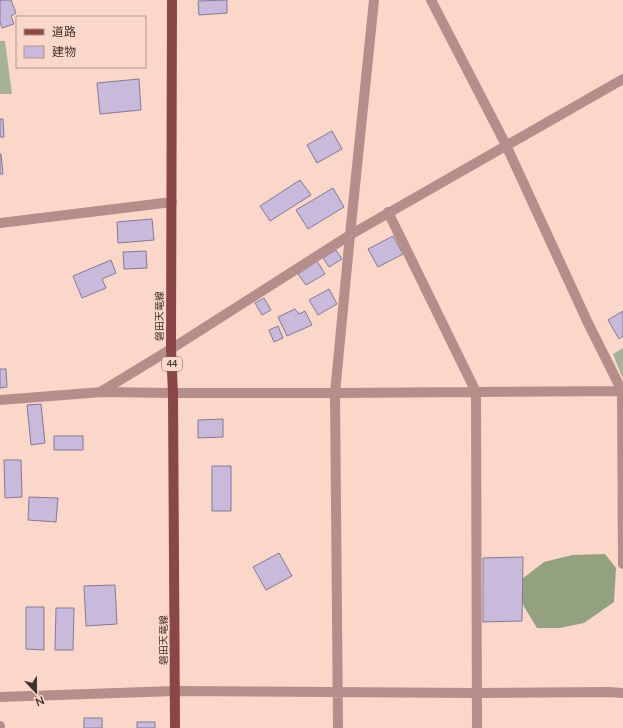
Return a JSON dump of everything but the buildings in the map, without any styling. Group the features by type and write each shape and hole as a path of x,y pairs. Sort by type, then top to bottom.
{"main road":[{"name":"磐田天竜線","path":"172,0 171,350 173,393 175,728"}],"street":[{"path":"338,728 335,393 374,0"},
{"path":"431,0 506,145 588,323 622,391 623,564"},
{"path":"102,392 171,350 388,212 623,78"},
{"path":"0,223 172,202"},
{"path":"388,212 476,392 477,728"},
{"path":"0,400 102,392 335,393 622,391"},
{"path":"0,697 175,691 623,693"}],"green space":[{"path":"0,41 5,41 12,94 0,94"},
{"path":"623,348 623,379 613,354"},
{"path":"605,554 616,568 614,602 584,623 560,628 537,628 522,603 522,579 544,562 572,555"}]}
